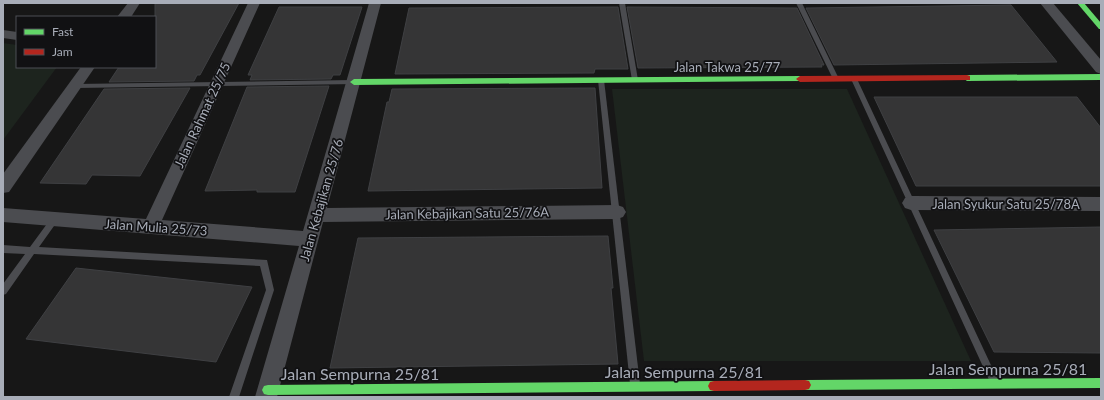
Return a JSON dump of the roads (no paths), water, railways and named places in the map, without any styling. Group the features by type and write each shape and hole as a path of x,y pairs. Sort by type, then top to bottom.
{"street":[{"path":"125,16 134,3"},
{"name":"Jalan Rahmat 25/75","path":"150,226 254,3"},
{"name":"Jalan Kebajikan 25/76","path":"267,394 376,3"},
{"path":"1046,3 1101,69"},
{"path":"1080,3 1101,27"},
{"path":"3,34 16,36"},
{"path":"3,187 87,68"},
{"name":"Jalan Takwa 25/77","path":"354,82 1101,77"},
{"name":"Jalan Syukur Satu 25/78A","path":"912,203 1101,204"},
{"name":"Jalan Kebajikan Satu 25/76A","path":"316,215 617,212"},
{"name":"Jalan Mulia 25/73","path":"3,215 310,239"},
{"name":"Jalan Sempurna 25/81","path":"267,394 635,387 865,391 996,384 1101,383"}],"lane":[{"path":"622,3 635,80"},
{"path":"799,3 836,79"},
{"path":"854,79 996,384"},
{"path":"601,80 617,212 635,387"},
{"path":"75,86 217,82 354,82"},
{"path":"3,291 55,219"},
{"path":"3,249 31,252 264,263 270,290 234,397"}]}
